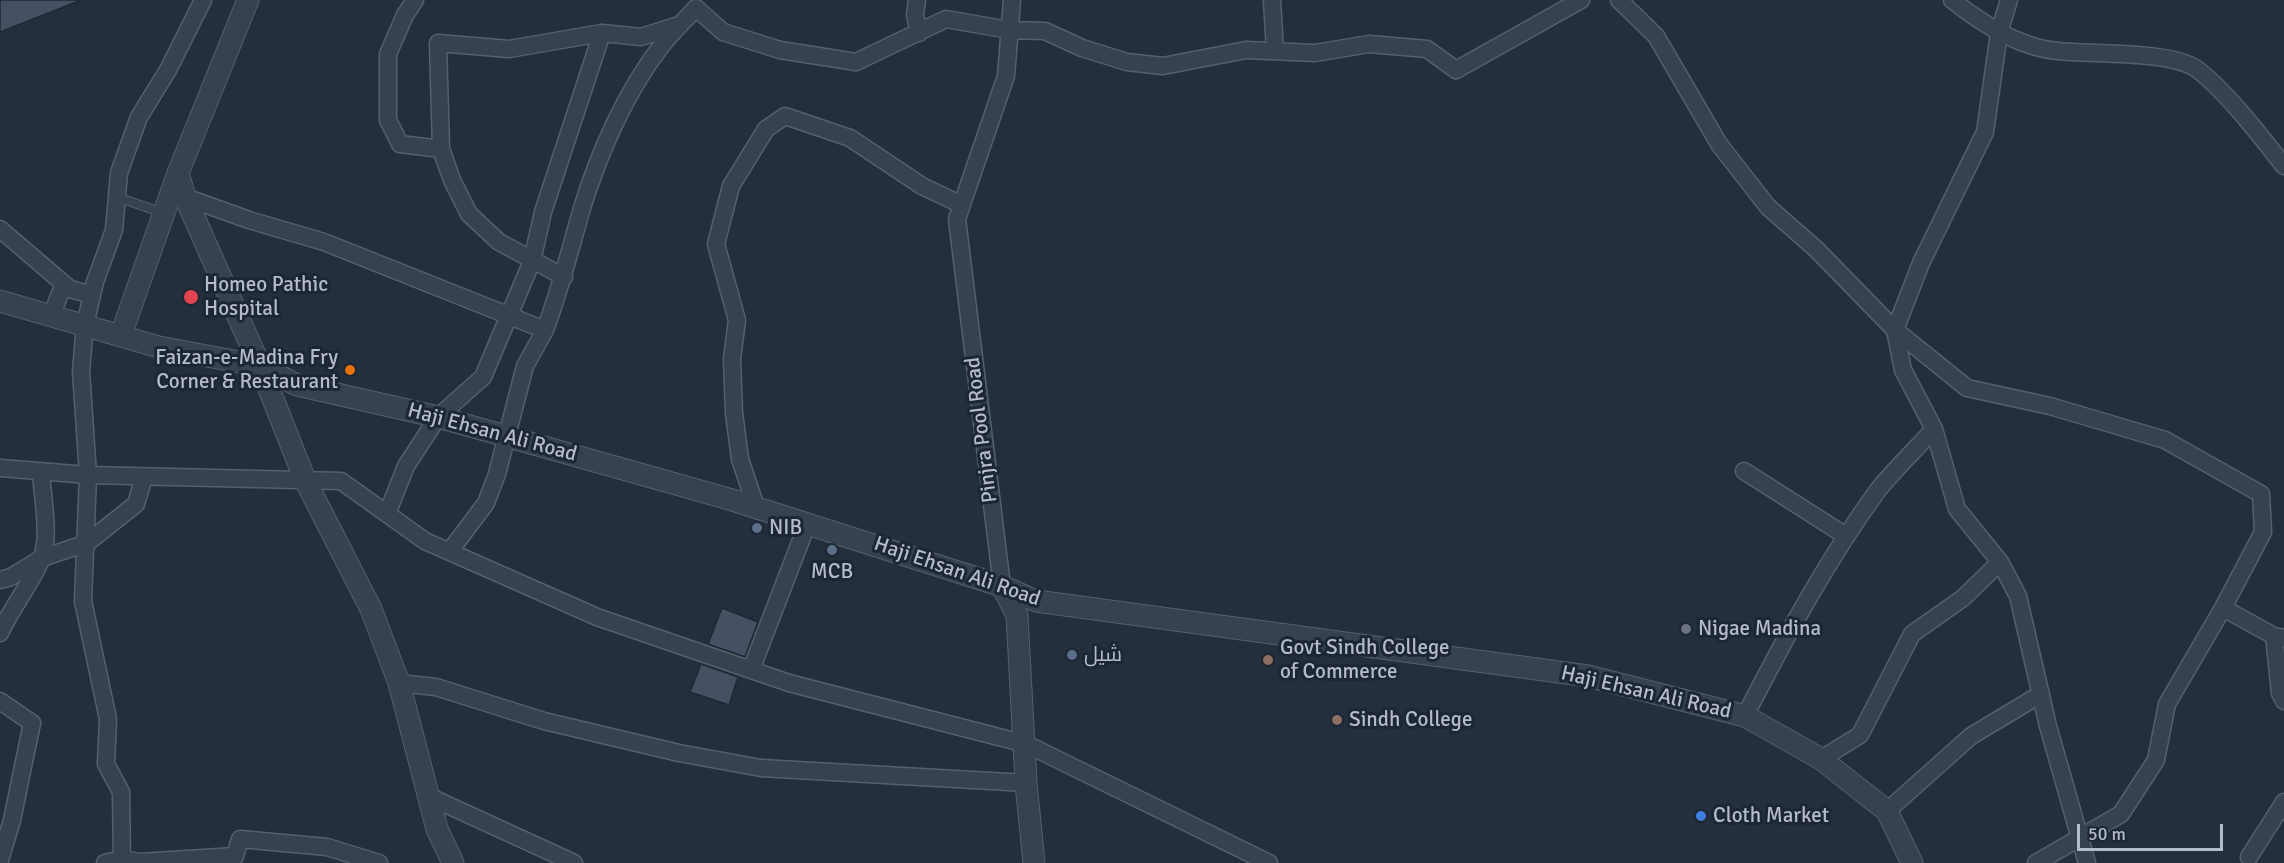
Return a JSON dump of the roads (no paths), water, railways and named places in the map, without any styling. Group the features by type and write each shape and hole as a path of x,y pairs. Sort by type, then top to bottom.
{"street":[{"path":"122,861 121,792 106,765 108,719 83,601 88,476 81,371 84,326 114,230 119,173 138,117 168,70 203,0"},
{"path":"121,335 178,173 248,0"},
{"path":"415,0 405,15 388,54 388,120 400,144 441,149"},
{"path":"917,0 915,15 919,33"},
{"name":"Pinjra Pool Road","path":"1012,0 1006,76 957,219 1002,586 1017,615 1026,744 1026,783 1034,863"},
{"path":"1272,0 1275,51"},
{"path":"450,551 486,503 497,474 525,366 545,330 564,277 583,207 607,142 634,88 662,45 696,8 723,32 780,50 856,62 946,19 1009,30 1046,31 1082,48 1127,62 1163,66 1246,50 1315,53 1369,44 1427,49 1456,70 1581,0"},
{"path":"1619,0 1656,36 1719,144 1768,207 1816,249 1895,330 1967,388 2050,406 2165,440 2261,494 2262,532 2223,608 2167,704 2156,760 2121,814 2080,840 2036,863"},
{"path":"1952,0 1999,33 2056,51 2160,58 2197,69 2266,142 2284,166"},
{"path":"2009,0 1999,33 1985,132 1921,262 1895,330 1903,370 1934,429 1957,509 2000,562 2018,596 2041,694 2087,863"},
{"path":"564,277 499,242 469,214 441,149 438,43 509,49 602,33 641,37 680,25"},
{"path":"387,514 406,466 438,417 483,378 532,261 543,212 602,33"},
{"path":"756,507 740,459 735,413 732,359 737,320 716,244 731,186 766,129 785,116 850,138 922,186 962,205"},
{"path":"178,173 185,197 260,366 305,480 371,609 399,683 437,829 453,863"},
{"path":"185,197 249,220 324,242 545,330"},
{"path":"0,229 70,289 92,295"},
{"path":"51,316 64,284"},
{"name":"Haji Ehsan Ali Road","path":"0,302 159,347 260,366 297,385 438,417 808,522 1002,586 1036,601 1588,676 1745,716 1821,759 1887,811 1912,863"},
{"path":"1745,716 1780,648 1846,537 1880,488 1934,429"},
{"path":"0,468 88,476 341,481 425,541 597,617 789,684 1026,744 1269,863"},
{"path":"0,633 16,599 42,558 46,540 40,471"},
{"path":"1744,471 1846,537"},
{"path":"0,580 11,577 42,558 87,543 136,504 144,477"},
{"path":"751,670 808,522"},
{"path":"1821,759 1860,735 1912,634 1963,598 2000,562"},
{"path":"2223,608 2279,637 2280,693 2284,701"},
{"path":"399,683 436,687 544,722 679,753 760,768 1026,783"},
{"path":"1887,811 1971,736 2041,694"},
{"path":"0,701 32,723 1,862"},
{"path":"428,796 574,863"},
{"path":"2249,861 2284,801"},
{"path":"105,863 235,856 240,839 327,847 379,863"}],"lane":[{"path":"117,197 163,213"}],"place":[{"name":"Homeo Pathic Hospital","path":"191,297"},
{"name":"Faizan-e-Madina Fry Corner & Restaurant","path":"350,370"},
{"name":"NIB","path":"757,528"},
{"name":"MCB","path":"832,550"},
{"name":"Nigae Madina","path":"1686,629"},
{"name":"شیل","path":"1072,655"},
{"name":"Govt Sindh College of Commerce","path":"1268,660"},
{"name":"Sindh College","path":"1337,720"},
{"name":"Cloth Market","path":"1701,816"}]}
